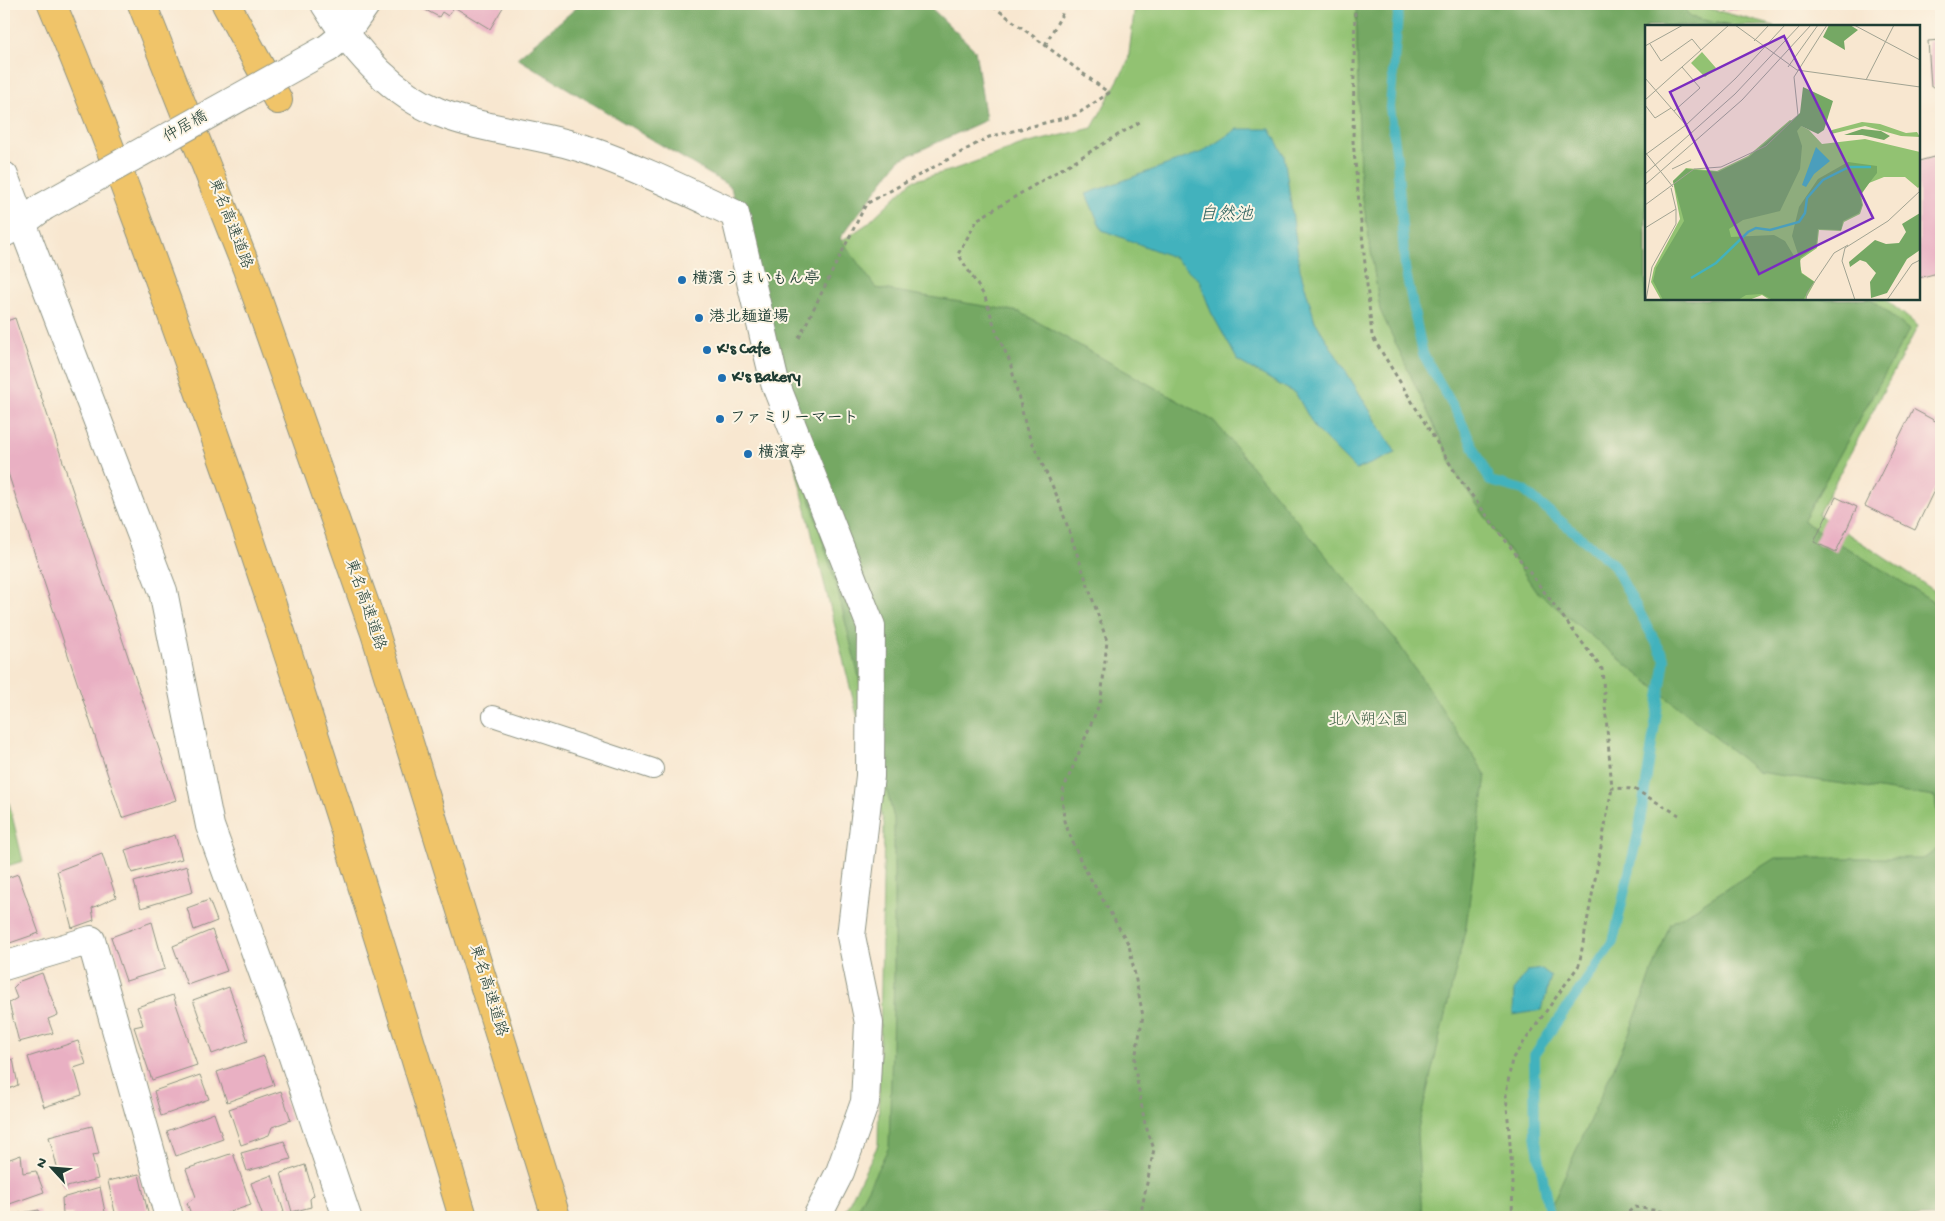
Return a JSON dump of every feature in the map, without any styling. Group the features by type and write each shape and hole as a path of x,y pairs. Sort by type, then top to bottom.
{"highway":[{"path":"52,4 181,339 290,656 393,982 463,1217"},
{"name":"東名高速道路","path":"142,4 247,269 375,633 556,1217"},
{"path":"226,4 278,100"}],"street":[{"path":"325,4 336,42 392,84 438,112 495,128 584,149 630,166 735,214 775,383 871,626 870,776 851,936 868,1023 864,1102 840,1172 817,1217"},
{"path":"336,42 366,4"},
{"name":"仲居橋","path":"23,221 336,42"},
{"path":"4,176 23,221 163,591 210,826 286,1036 346,1217"},
{"path":"4,966 91,940 169,1217"}],"lane":[{"path":"493,716 653,769"}],"path":[{"path":"798,339 866,204 989,137 1076,115 1109,93 990,4"},
{"path":"1045,45 1062,14 1064,4"},
{"path":"1355,4 1353,141 1372,336 1458,477 1602,669 1612,788 1579,965 1512,1058 1506,1094 1513,1182 1512,1217"},
{"path":"1140,1217 1154,1149 1145,1124 1134,1064 1143,1016 1128,945 1082,864 1064,820 1062,793 1101,700 1107,641 1056,496 1027,431 1010,362 997,334 985,297 958,254 978,219 1143,120"},
{"path":"1612,788 1634,789 1679,815"},
{"path":"1622,1217 1635,1207 1693,1217"}],"green space":[{"path":"581,4 927,4 975,50 986,120 899,160 840,238 876,288 1020,312 1214,421 1396,640 1486,775 1466,927 1417,1133 1422,1217 853,1217 889,1147 894,975 894,819 837,588 775,383 731,187 517,58"},
{"name":"北八朔公園","path":"1135,4 1692,4 1771,25 1645,25 1645,300 1886,300 1918,326 1818,514 1941,595 1941,1217 842,1217 878,1145 884,824 791,449 746,305 867,224 912,181 952,170 1025,144 1092,128 1128,62"},
{"path":"1356,4 1682,4 1690,17 1726,25 1645,25 1645,300 1872,300 1909,330 1803,521 1941,606 1941,844 1935,797 1758,772 1536,591 1458,477 1380,310 1360,180"},
{"path":"4,782 23,861 4,867"},
{"path":"1941,846 1941,1217 1546,1217 1630,1031 1670,924 1775,858 1925,858"}],"water":[{"name":"自然池","path":"1237,129 1270,129 1284,155 1300,269 1315,321 1396,453 1356,470 1316,430 1296,394 1238,361 1211,312 1199,280 1173,257 1102,230 1086,194 1202,152"},
{"path":"1542,969 1551,976 1542,1010 1513,1015 1514,990 1527,971"}],"building":[{"path":"414,4 505,4 490,29 454,7 448,16 442,12 439,17"},
{"path":"1725,4 1772,4 1772,5 1726,11"},
{"path":"1941,40 1941,86 1931,87 1928,41"},
{"path":"1941,155 1941,272 1920,278 1920,161"},
{"path":"15,318 176,800 122,818 4,461 4,322"},
{"path":"1913,409 1941,424 1941,476 1915,530 1865,506"},
{"path":"1836,497 1857,507 1836,552 1814,542"},
{"path":"175,835 182,859 132,873 125,850"},
{"path":"102,854 116,897 92,908 94,920 72,928 57,871"},
{"path":"187,866 193,892 141,908 134,882"},
{"path":"18,874 39,933 4,945 4,879"},
{"path":"209,900 217,921 194,930 187,908"},
{"path":"152,922 165,969 126,981 111,937"},
{"path":"212,930 227,971 187,985 173,946"},
{"path":"42,973 58,1015 48,1019 53,1033 19,1042 9,1003 17,998 13,988 20,981"},
{"path":"229,987 248,1041 212,1054 193,1000"},
{"path":"173,995 197,1065 152,1080 134,1027 143,1025 137,1007"},
{"path":"78,1041 86,1064 74,1068 82,1095 44,1107 28,1057"},
{"path":"264,1056 274,1085 227,1102 217,1072"},
{"path":"13,1059 18,1085 4,1091 4,1061"},
{"path":"200,1075 209,1099 161,1116 154,1091"},
{"path":"281,1091 291,1120 272,1127 269,1135 241,1145 229,1109"},
{"path":"214,1113 223,1139 176,1156 167,1131"},
{"path":"92,1126 99,1154 92,1155 98,1179 63,1188 49,1137"},
{"path":"284,1141 291,1159 247,1171 241,1153"},
{"path":"233,1153 251,1205 215,1217 192,1217 187,1203 196,1197 186,1169"},
{"path":"21,1155 23,1173 36,1171 44,1192 4,1206 4,1161"},
{"path":"305,1165 314,1195 310,1199 311,1207 292,1212 281,1173"},
{"path":"139,1174 149,1217 116,1217 108,1181"},
{"path":"272,1175 284,1212 273,1217 263,1217 251,1183"},
{"path":"100,1187 106,1217 73,1217 73,1214 63,1214 62,1198"},
{"path":"39,1210 40,1217 4,1217 4,1216"}],"waterway":[{"path":"1399,4 1390,107 1397,159 1405,268 1423,354 1457,413 1490,481 1523,490 1613,564 1665,659 1639,829 1613,942 1534,1055 1535,1135 1550,1217"}],"place":[{"name":"横濱うまいもん亭","path":"682,280"},
{"name":"港北麺道場","path":"699,318"},
{"name":"K's Cafe","path":"707,350"},
{"name":"K's Bakery","path":"722,378"},
{"name":"ファミリーマート","path":"720,419"},
{"name":"横濱亭","path":"748,454"}]}
